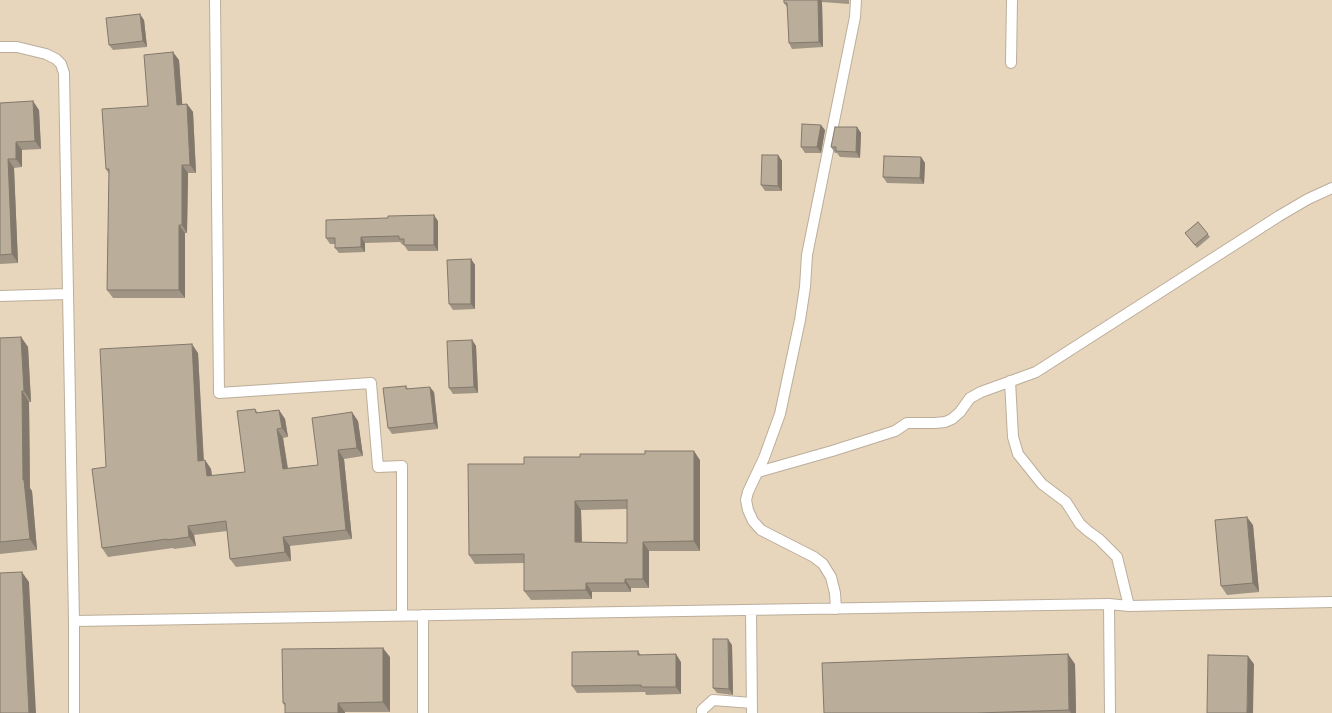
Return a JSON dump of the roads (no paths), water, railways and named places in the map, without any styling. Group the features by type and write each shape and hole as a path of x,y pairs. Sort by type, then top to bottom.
{"lane":[{"path":"215,0 219,393 370,383 378,467 402,466 402,616"},
{"path":"836,609 835,592 831,577 823,564 814,557 761,530 753,521 746,500 780,414 800,320 807,255 855,17 856,0"},
{"path":"1011,63 1012,0"},
{"path":"0,47 17,47 46,54 62,64 64,73 74,713"},
{"path":"758,472 895,431 907,423 945,422 955,416 970,398 980,392 1036,372 1308,198 1330,189"},
{"path":"0,296 68,294"},
{"path":"1010,381 1013,437 1018,454 1042,484 1066,502 1080,524 1088,532 1099,538 1117,557 1129,606"},
{"path":"74,621 1332,602"},
{"path":"1109,604 1110,713"},
{"path":"702,713 702,710 713,700 752,708 751,610"},
{"path":"422,615 423,713"}]}
